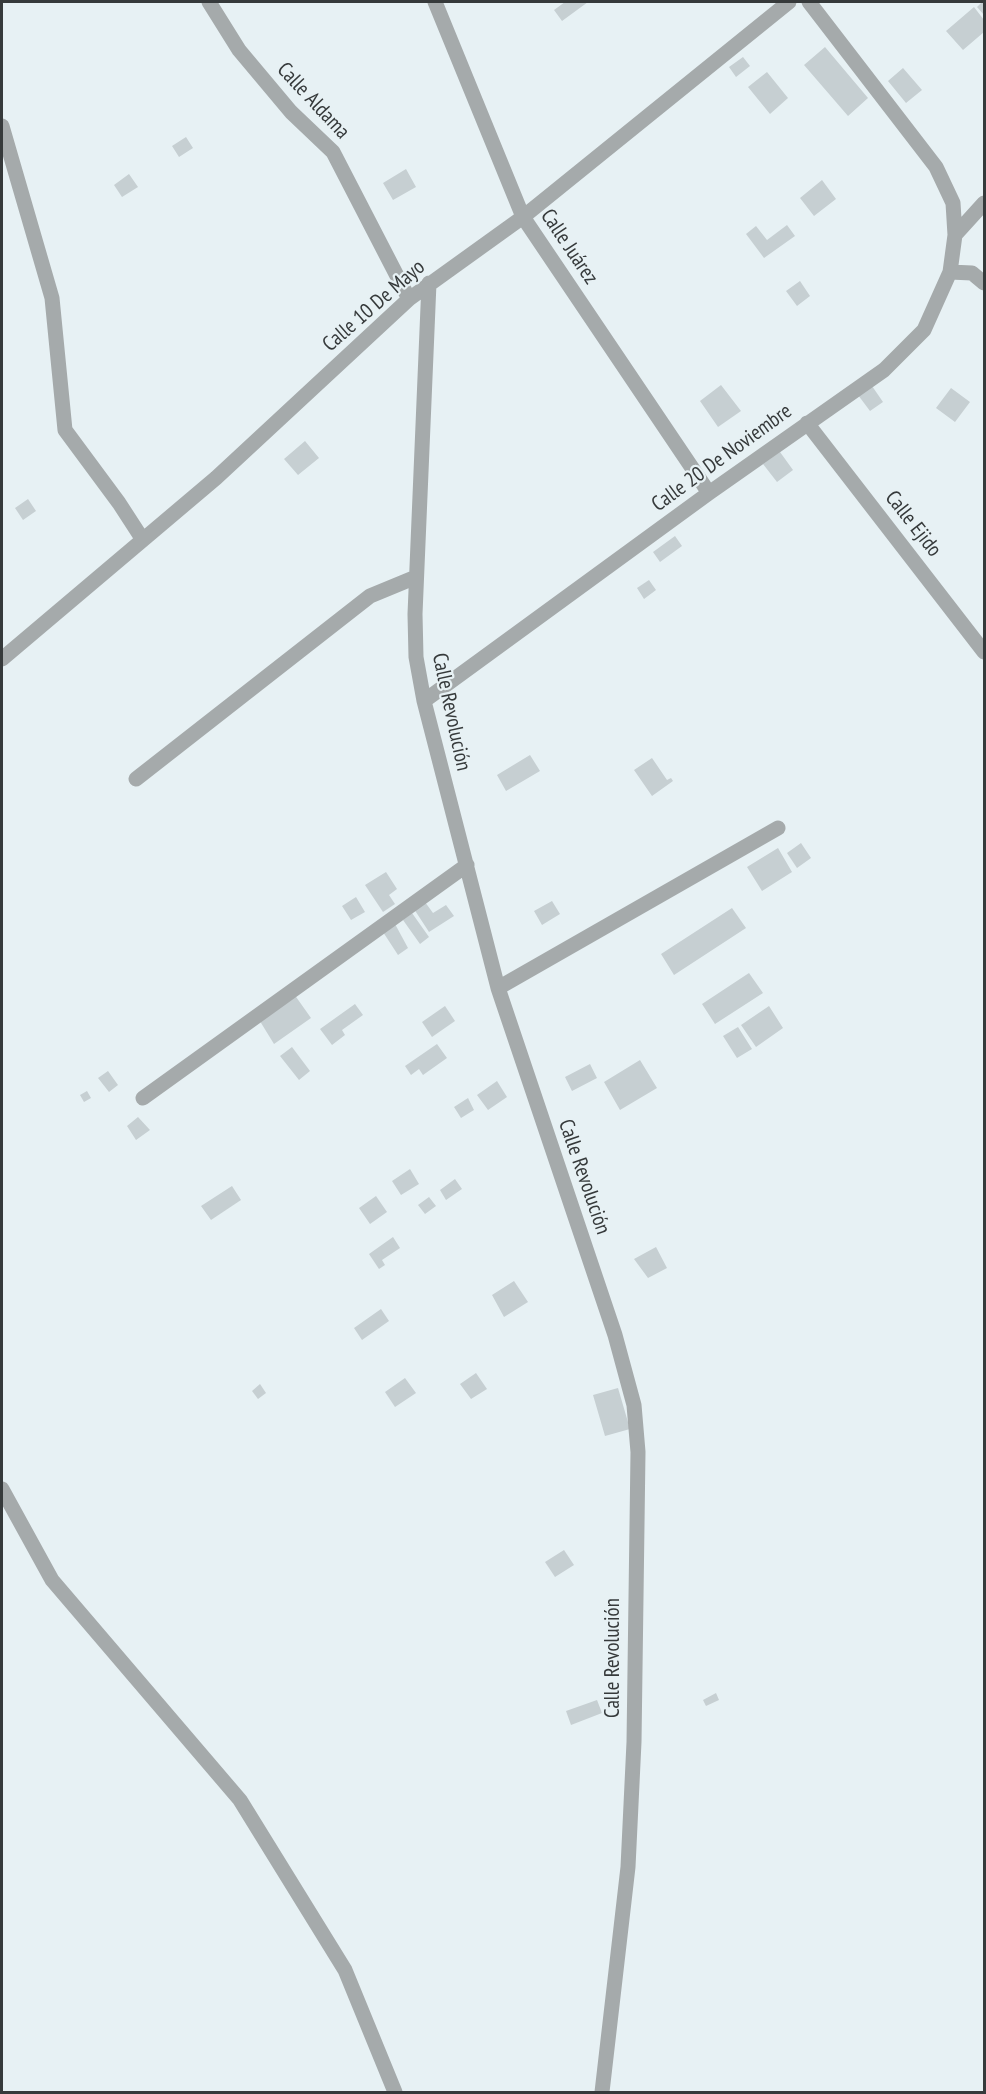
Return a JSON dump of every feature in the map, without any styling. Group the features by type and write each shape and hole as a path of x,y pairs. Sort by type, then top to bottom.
{"street":[{"name":"Calle Aldama","path":"209,2 239,50 291,112 333,152 409,299"},
{"name":"Calle Juárez","path":"435,2 523,217 709,493"},
{"name":"Calle 10 De Mayo","path":"2,660 216,478 409,299 523,217 789,2"},
{"name":"Calle 20 De Noviembre","path":"424,701 709,493 884,370 924,330 950,272 956,235 953,202 936,167 809,2"},
{"path":"2,126 52,298 65,430 119,503 143,540"},
{"path":"956,235 984,202"},
{"path":"950,272 972,273 984,283"},
{"name":"Calle Revolución","path":"429,283 416,577 416,657 424,701 498,988 615,1335 634,1405 638,1452 634,1742 628,1867 602,2092"},
{"name":"Calle Ejido","path":"807,423 984,652"},
{"path":"136,779 370,596 416,577"},
{"path":"498,988 778,828"},
{"path":"143,1098 467,865"},
{"path":"2,1489 52,1580 240,1800 345,1970 395,2092"}],"building":[{"path":"565,2 588,2 562,21 554,10"},
{"path":"984,2 984,15 977,7"},
{"path":"974,7 984,20 984,32 963,50 946,31"},
{"path":"825,47 868,98 848,116 804,65"},
{"path":"743,57 750,66 736,77 729,67"},
{"path":"903,68 922,90 906,103 888,81"},
{"path":"767,72 788,98 770,114 748,87"},
{"path":"186,137 193,148 179,157 172,146"},
{"path":"406,169 416,187 393,200 383,183"},
{"path":"129,174 138,187 122,197 114,185"},
{"path":"822,180 836,199 814,216 800,198"},
{"path":"787,225 795,236 764,258 746,234 756,226 767,240"},
{"path":"800,281 810,296 797,306 786,291"},
{"path":"721,385 741,411 718,427 700,401"},
{"path":"872,386 883,402 870,411 858,395"},
{"path":"951,388 970,402 955,422 936,408"},
{"path":"305,441 319,458 298,475 284,459"},
{"path":"780,452 793,470 777,482 763,464"},
{"path":"28,499 36,511 23,520 15,508"},
{"path":"675,536 682,546 660,562 653,552"},
{"path":"649,580 656,590 644,599 637,588"},
{"path":"530,755 540,771 506,791 497,775"},
{"path":"652,758 667,780 671,778 673,781 652,796 634,770"},
{"path":"801,843 811,858 797,868 787,853"},
{"path":"778,848 792,872 762,891 747,867"},
{"path":"386,872 397,889 389,895 395,904 383,912 365,885"},
{"path":"356,897 365,912 351,920 342,906"},
{"path":"552,901 560,914 542,925 534,911"},
{"path":"425,902 433,913 446,905 454,916 429,932 414,909"},
{"path":"732,908 746,928 674,975 661,954"},
{"path":"412,913 429,937 420,944 403,920"},
{"path":"395,924 408,948 398,955 383,932"},
{"path":"749,973 763,993 715,1024 702,1004"},
{"path":"294,994 311,1018 274,1044 258,1018"},
{"path":"355,1004 363,1015 342,1030 345,1035 332,1045 320,1029"},
{"path":"445,1006 455,1021 432,1037 422,1022"},
{"path":"769,1006 783,1028 756,1047 741,1025"},
{"path":"738,1027 752,1049 737,1058 723,1036"},
{"path":"437,1044 447,1058 423,1075 419,1069 411,1075 405,1066"},
{"path":"292,1047 310,1071 299,1080 280,1056"},
{"path":"640,1060 657,1088 620,1110 604,1082"},
{"path":"590,1064 597,1078 572,1091 565,1077"},
{"path":"108,1071 118,1085 109,1092 98,1078"},
{"path":"497,1081 507,1097 488,1110 477,1095"},
{"path":"87,1091 91,1098 84,1102 80,1095"},
{"path":"468,1098 474,1110 461,1118 454,1107"},
{"path":"138,1117 150,1130 136,1140 127,1126"},
{"path":"410,1169 419,1184 401,1195 392,1181"},
{"path":"455,1179 462,1189 446,1200 440,1190"},
{"path":"232,1186 241,1200 211,1220 201,1206"},
{"path":"376,1196 387,1212 370,1224 359,1208"},
{"path":"429,1197 436,1206 425,1214 418,1205"},
{"path":"393,1237 400,1248 382,1260 385,1265 379,1269 369,1254"},
{"path":"656,1247 667,1268 648,1278 634,1259"},
{"path":"514,1281 528,1302 504,1317 492,1295"},
{"path":"381,1309 389,1321 362,1340 354,1328"},
{"path":"476,1373 487,1389 471,1399 460,1384"},
{"path":"405,1378 416,1393 395,1407 385,1392"},
{"path":"260,1384 266,1393 258,1399 252,1391"},
{"path":"618,1388 630,1429 605,1436 593,1395"},
{"path":"564,1550 574,1565 555,1577 545,1562"},
{"path":"716,1693 719,1700 706,1706 703,1700"},
{"path":"597,1700 602,1713 571,1725 566,1711"}]}
